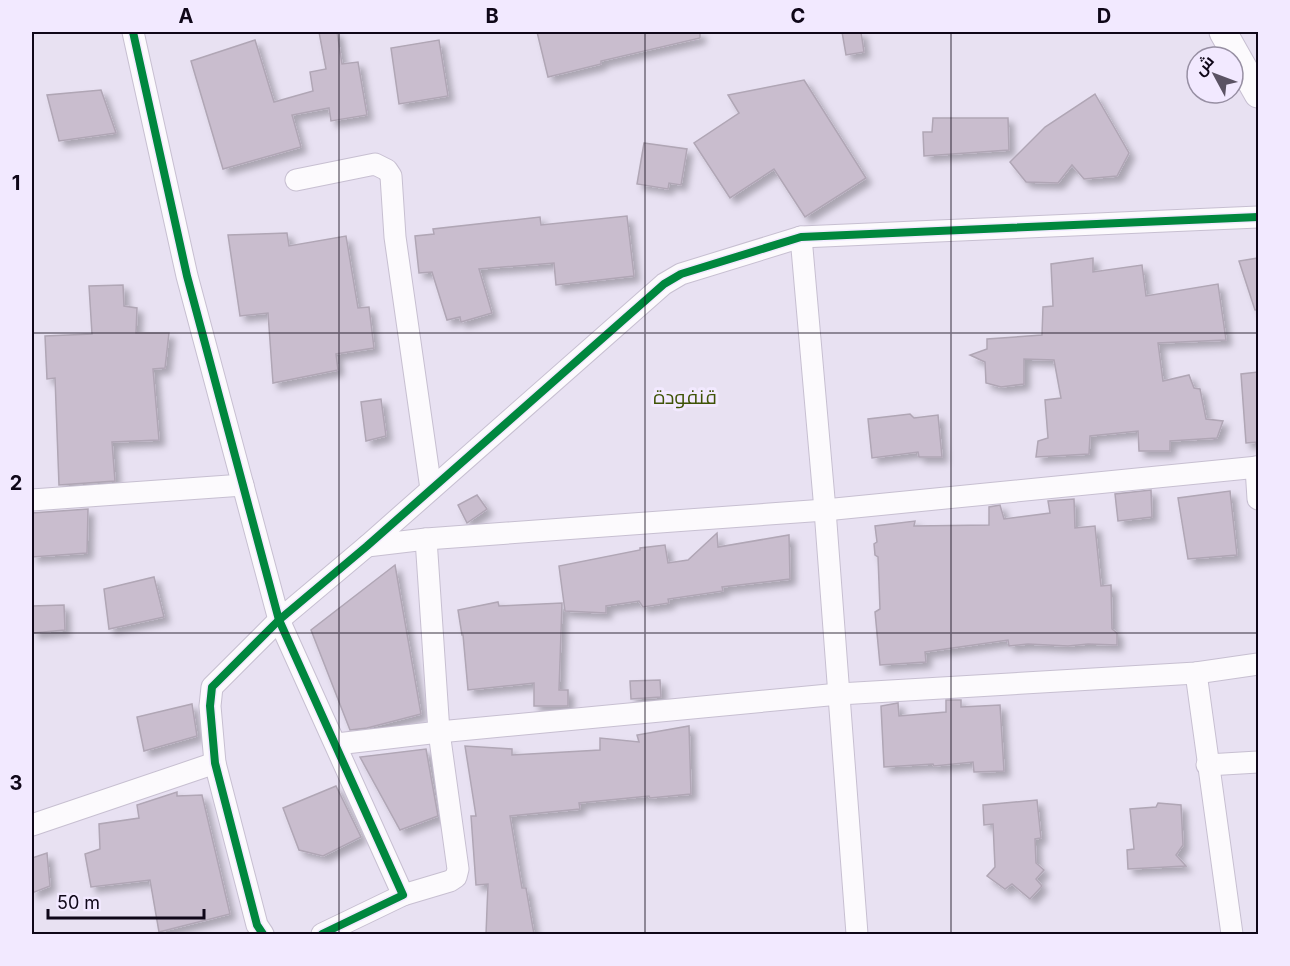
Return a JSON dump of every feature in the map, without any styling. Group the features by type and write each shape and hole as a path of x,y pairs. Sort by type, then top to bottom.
{"main road":[{"path":"1223,32 1258,94"}],"street":[{"path":"133,32 187,276 279,620 337,744 403,895"},
{"path":"296,180 375,164 387,170 391,176 395,237 431,489"},
{"path":"263,934 257,924 215,763 210,706 212,687 279,620 367,546 664,284 681,274 801,237 1258,218"},
{"path":"801,237 825,510 857,934"},
{"path":"367,546 426,539 825,510 1257,467 1258,499"},
{"path":"32,500 243,485"},
{"path":"322,934 403,895 450,881 456,877 458,869 439,732 426,539"},
{"path":"337,744 439,732 839,694 1196,673 1258,664"},
{"path":"1196,673 1232,934"},
{"path":"1208,765 1258,762"},
{"path":"32,825 215,763"}],"building":[{"path":"319,32 337,32 342,64 358,62 367,115 331,121 329,108 292,115 301,147 223,169 191,61 255,40 274,102 313,91 310,72 326,69"},
{"path":"537,32 700,32 700,38 601,61 601,64 548,77"},
{"path":"842,32 861,32 864,52 846,55"},
{"path":"439,40 448,96 399,104 391,48"},
{"path":"804,80 866,178 805,217 774,169 730,198 694,143 739,113 728,95"},
{"path":"101,90 116,133 59,141 47,95"},
{"path":"1095,94 1129,153 1117,176 1084,179 1072,165 1058,183 1026,182 1010,162 1045,127"},
{"path":"933,118 1008,118 1009,150 924,156 923,132 932,132"},
{"path":"644,143 687,149 681,185 669,183 668,189 637,184"},
{"path":"627,216 634,276 556,285 554,263 479,269 492,313 461,322 460,317 447,320 432,272 419,273 415,236 434,234 433,229 540,217 541,225"},
{"path":"287,233 289,246 346,236 358,308 369,307 374,348 336,354 338,370 273,383 268,313 240,316 228,235"},
{"path":"1093,258 1093,272 1142,265 1146,296 1218,284 1226,340 1158,343 1163,381 1189,375 1194,388 1200,389 1206,419 1223,421 1217,438 1170,441 1170,451 1139,451 1138,431 1090,436 1089,454 1036,457 1038,441 1048,438 1045,400 1061,398 1054,360 1024,359 1024,384 1001,387 986,383 985,362 970,355 987,349 987,339 1042,335 1043,307 1053,306 1051,264"},
{"path":"1258,258 1258,310 1255,310 1239,261"},
{"path":"123,285 124,306 137,308 136,333 169,333 165,368 153,369 159,440 112,442 115,481 59,485 55,378 47,379 45,336 92,334 89,286"},
{"path":"1258,372 1258,442 1246,443 1241,374"},
{"path":"381,399 386,436 366,441 361,402"},
{"path":"910,414 914,418 938,415 942,457 919,457 918,452 872,458 868,419"},
{"path":"1151,490 1152,517 1118,521 1115,494"},
{"path":"1230,491 1237,555 1188,559 1178,498"},
{"path":"477,495 487,509 467,523 458,505"},
{"path":"1074,499 1075,528 1095,526 1101,586 1111,585 1112,629 1117,633 1117,645 1028,644 1009,646 1008,640 925,652 926,662 880,665 875,612 880,609 878,557 875,555 874,544 877,542 875,526 915,521 914,526 989,525 989,507 1000,505 1004,519 1050,513 1048,501"},
{"path":"88,509 87,553 32,557 32,513"},
{"path":"717,533 718,547 789,535 790,579 722,587 723,591 668,599 669,603 643,607 639,601 606,606 606,613 565,611 559,566 640,550 640,548 665,545 668,563 688,560"},
{"path":"395,565 421,714 350,730 311,630"},
{"path":"154,577 164,617 109,629 104,589"},
{"path":"498,602 499,606 562,603 559,690 568,690 568,706 534,706 534,683 468,690 463,635 458,610"},
{"path":"64,605 65,630 33,633 32,606"},
{"path":"660,680 661,697 631,699 630,681"},
{"path":"946,700 961,700 961,707 1000,705 1004,771 974,772 973,762 934,766 933,764 884,767 881,706 898,703 899,716 946,712"},
{"path":"192,704 197,736 144,751 137,717"},
{"path":"689,726 691,794 579,803 580,809 510,816 522,888 526,888 534,934 486,934 488,884 476,885 471,816 476,816 465,746 512,749 512,755 600,750 600,738 639,742 637,735"},
{"path":"426,749 438,816 400,830 360,757"},
{"path":"336,786 361,837 323,856 299,850 283,808"},
{"path":"177,792 177,796 202,795 230,914 159,932 150,880 91,887 85,854 100,849 99,824 139,818 137,805"},
{"path":"1037,800 1041,838 1035,839 1036,863 1044,870 1036,879 1042,886 1030,899 1012,884 1005,889 987,876 995,867 993,824 984,825 983,805"},
{"path":"1158,803 1181,805 1183,845 1176,855 1186,866 1128,869 1127,850 1134,849 1130,809 1156,807"},
{"path":"47,853 50,886 32,893 32,858"}],"cycle path":[{"path":"133,32 187,276 279,620 403,895 322,934"},
{"path":"263,934 257,925 215,763 210,706 212,687 279,620 367,546 664,284 681,274 801,237 1258,217"}],"district":[{"name":"قنفودة","path":"685,397"}]}
